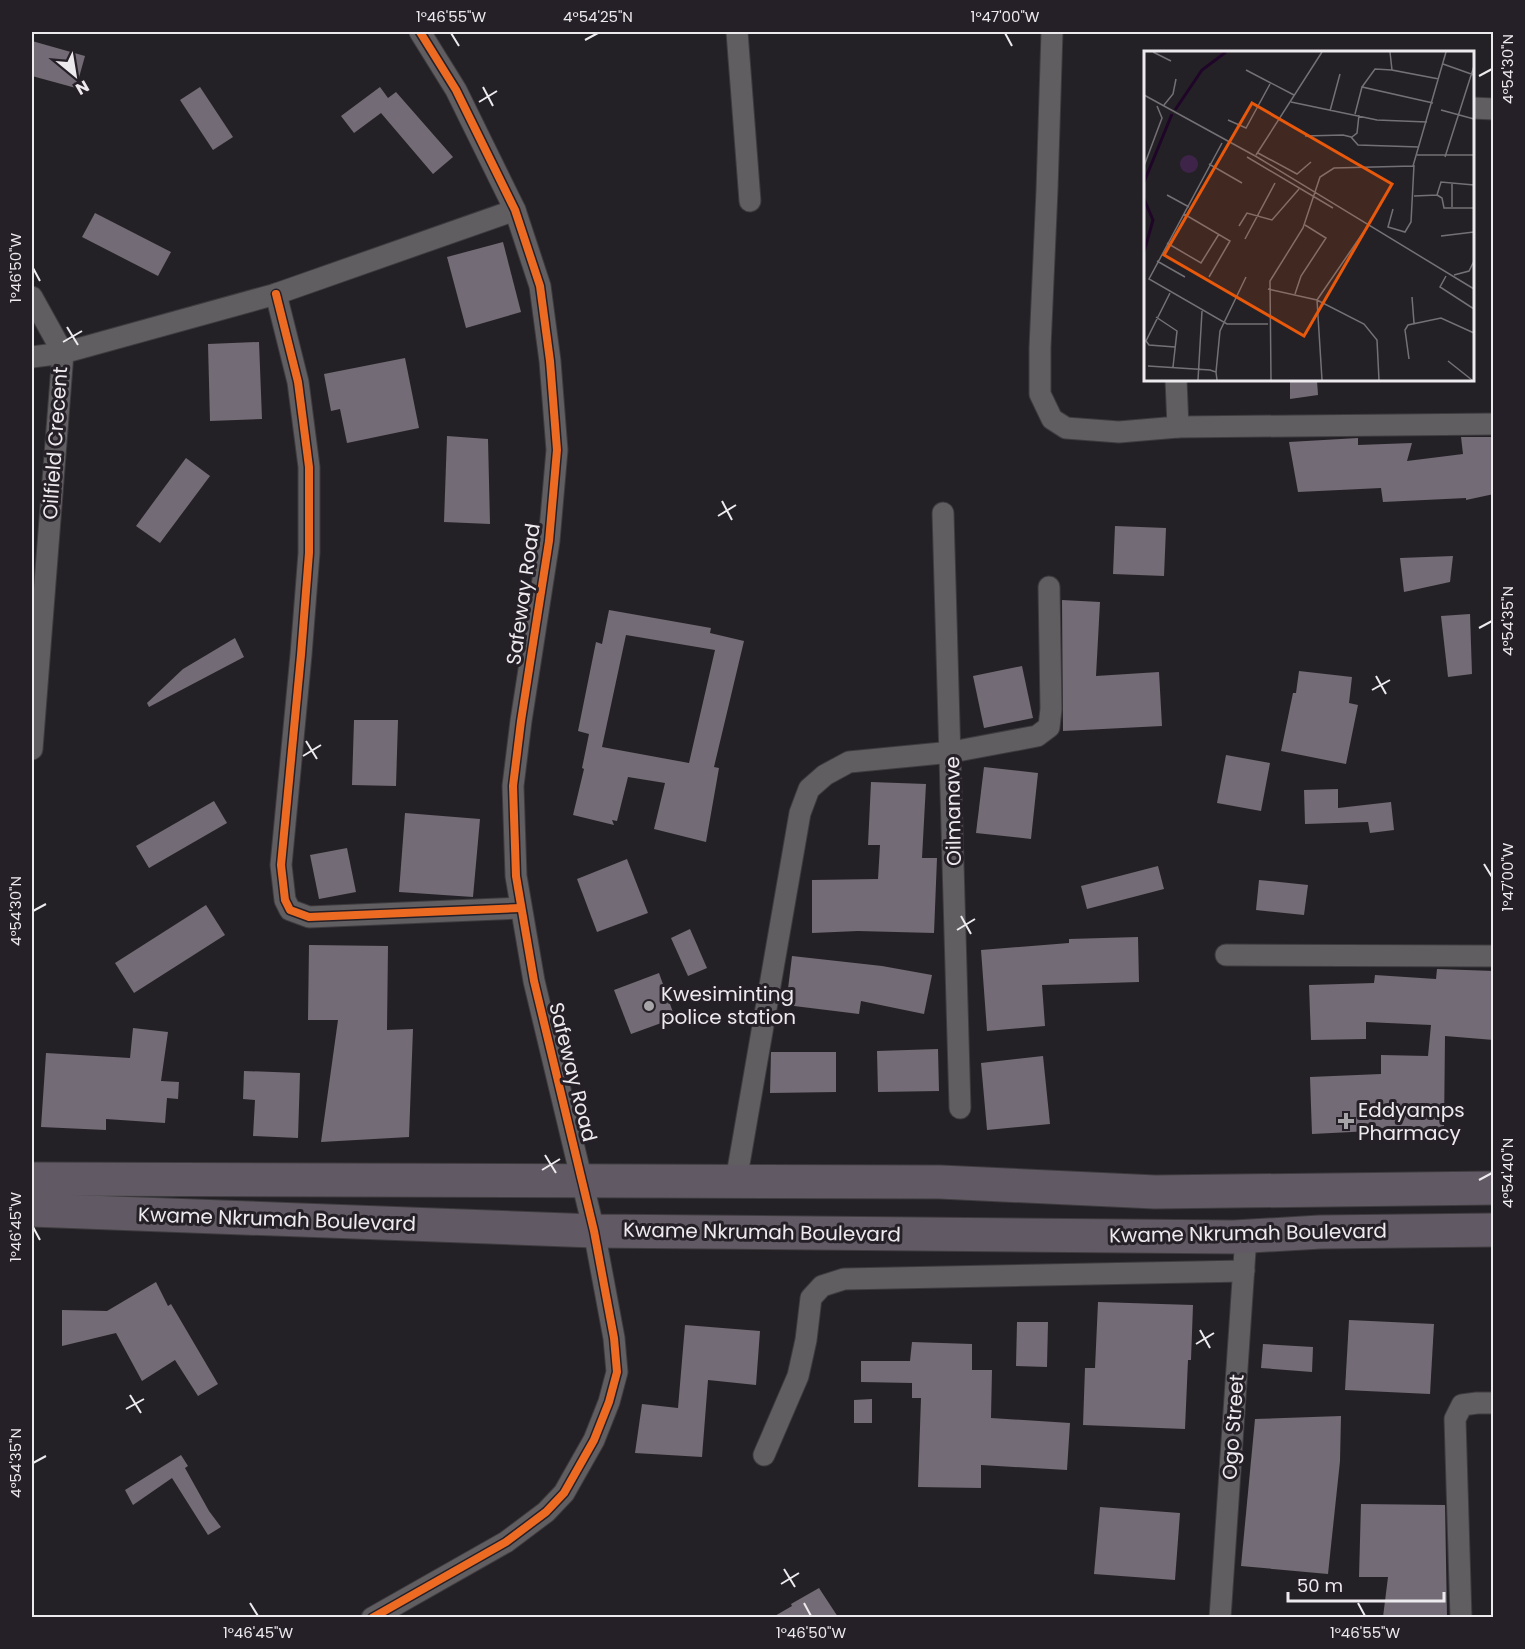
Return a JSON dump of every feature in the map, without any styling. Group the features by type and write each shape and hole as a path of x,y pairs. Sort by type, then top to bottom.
{"highway":[{"name":"Kwame Nkrumah Boulevard","path":"32,1179 940,1182 1155,1192 1494,1188"},
{"name":"Kwame Nkrumah Boulevard","path":"32,1210 594,1231 1246,1236 1320,1232 1494,1230"}],"street":[{"name":"Safeway Road","path":"372,1617 506,1542 546,1512 564,1493 594,1440 609,1402 617,1372 614,1338 594,1231 584,1182 547,1041 520,908 516,876 513,786 549,540 557,450 550,361 540,286 515,210 456,90 420,32"},
{"path":"737,32 750,201"},
{"path":"1052,32 1040,348 1040,394 1052,419 1066,428 1119,432 1178,428 1494,424"},
{"path":"1474,108 1494,109"},
{"path":"32,357 63,352 276,294 515,210"},
{"path":"276,294 298,382 309,467 308,565 280,865 285,900 290,910 309,917 520,908"},
{"path":"32,297 63,352"},
{"name":"Oilfield Crecent","path":"32,749 63,352"},
{"path":"1176,381 1178,428"},
{"name":"Oilmanave","path":"943,513 952,752 960,1108"},
{"path":"736,1181 800,813 809,789 825,775 849,762 952,752 1037,736 1049,727 1051,709 1049,587"},
{"path":"1226,955 1494,956"},
{"name":"Ogo Street","path":"1220,1617 1246,1236"},
{"path":"764,1455 798,1376 806,1340 811,1298 822,1286 844,1279 1244,1271"},
{"path":"1461,1617 1455,1419 1462,1406 1494,1403"}],"building":[{"path":"32,41 85,56 76,88 32,76"},
{"path":"200,87 233,137 213,150 180,100"},
{"path":"380,87 388,98 396,92 453,157 433,174 381,113 354,133 341,116"},
{"path":"95,213 171,252 158,276 82,237"},
{"path":"503,242 521,312 466,328 447,257"},
{"path":"259,342 262,419 210,421 208,344"},
{"path":"405,358 419,428 347,443 340,409 331,411 324,374"},
{"path":"1290,381 1317,381 1318,395 1290,399"},
{"path":"447,436 488,439 490,524 444,522"},
{"path":"1461,437 1494,437 1494,494 1466,500 1466,498 1383,502 1381,488 1298,492 1289,442 1358,438 1358,445 1412,443 1407,461 1463,454"},
{"path":"186,458 210,476 160,543 136,526"},
{"path":"1115,526 1166,528 1164,576 1113,574"},
{"path":"1453,556 1450,582 1404,592 1400,558"},
{"path":"1062,600 1100,602 1096,676 1159,672 1162,726 1063,731"},
{"path":"609,610 711,628 710,633 744,641 714,767 719,768 706,842 654,829 665,783 628,777 617,821 612,820 614,825 573,815 584,769 582,768 589,734 578,731 596,642 602,644","holes":["626,635 715,650 689,763 602,747"]},
{"path":"1470,614 1472,674 1448,677 1441,616"},
{"path":"235,638 244,657 149,707 147,703 183,669"},
{"path":"1022,666 1033,718 984,728 973,676"},
{"path":"1299,671 1352,677 1349,703 1358,705 1346,764 1281,751 1293,693 1296,693"},
{"path":"354,720 398,720 396,786 352,785"},
{"path":"1226,755 1270,763 1261,811 1217,803"},
{"path":"984,767 1038,773 1031,839 976,833"},
{"path":"871,782 926,784 922,858 937,858 934,933 858,931 812,933 812,880 878,879 880,845 868,845"},
{"path":"1338,789 1338,808 1391,802 1394,830 1370,833 1368,822 1305,824 1304,790"},
{"path":"214,801 227,823 149,868 136,846"},
{"path":"405,813 480,819 473,897 399,892"},
{"path":"347,848 356,892 319,899 310,855"},
{"path":"627,859 648,913 597,932 577,879"},
{"path":"1158,866 1164,889 1087,909 1081,886"},
{"path":"1259,880 1308,885 1304,915 1256,910"},
{"path":"206,905 225,935 134,993 115,963"},
{"path":"690,929 707,968 688,976 671,938"},
{"path":"1138,937 1139,982 1042,985 1045,1026 987,1031 981,950 1069,943 1069,939"},
{"path":"309,945 388,946 387,1030 413,1029 409,1137 321,1142 338,1020 308,1020"},
{"path":"792,956 882,966 932,975 924,1014 861,1001 859,1014 786,1005"},
{"path":"1437,969 1494,971 1494,1040 1445,1036 1444,1129 1371,1128 1371,1131 1312,1134 1310,1077 1381,1074 1381,1055 1428,1056 1431,1025 1366,1022 1366,1039 1311,1040 1309,985 1374,983 1375,975 1436,979"},
{"path":"659,973 675,1018 631,1034 614,990"},
{"path":"133,1028 168,1032 161,1081 179,1082 178,1099 167,1098 165,1123 106,1119 106,1130 41,1127 46,1053 130,1058"},
{"path":"938,1049 939,1091 878,1092 877,1051"},
{"path":"771,1052 836,1052 836,1092 770,1093"},
{"path":"1043,1056 1050,1124 987,1130 981,1063"},
{"path":"244,1071 300,1073 298,1138 253,1136 255,1100 243,1099"},
{"path":"156,1282 168,1306 171,1304 218,1384 198,1396 175,1360 142,1381 116,1333 62,1346 62,1310 107,1311"},
{"path":"1098,1302 1193,1305 1185,1429 1083,1425 1085,1368 1095,1368"},
{"path":"1349,1320 1434,1324 1430,1394 1345,1390"},
{"path":"1017,1322 1048,1322 1047,1367 1016,1366"},
{"path":"685,1325 760,1331 756,1385 708,1380 702,1457 635,1453 642,1404 678,1408"},
{"path":"912,1342 972,1344 972,1370 992,1370 991,1418 1070,1423 1067,1470 981,1465 981,1488 918,1487 921,1398 912,1398 912,1383 861,1382 861,1361 910,1361"},
{"path":"1263,1344 1313,1347 1312,1372 1261,1368"},
{"path":"872,1399 872,1423 854,1423 854,1400"},
{"path":"1341,1416 1340,1461 1328,1574 1241,1566 1255,1419"},
{"path":"181,1455 188,1466 185,1468 209,1511 221,1527 208,1535 172,1478 133,1505 125,1490"},
{"path":"1361,1504 1445,1505 1447,1617 1383,1617 1388,1577 1359,1577"},
{"path":"1100,1507 1180,1513 1175,1580 1094,1574"},
{"path":"819,1588 838,1617 773,1617 792,1606 791,1604"}],"cycle path":[{"path":"372,1618 506,1542 546,1512 564,1493 594,1440 609,1402 617,1372 614,1338 594,1231 534,981 516,876 513,786 549,541 557,450 550,361 540,286 515,210 456,90 420,32"},
{"path":"276,294 298,382 309,467 309,553 281,865 285,900 290,910 309,917 520,908"}],"place":[{"name":"Kwesiminting police station","path":"649,1006"},
{"name":"Eddyamps Pharmacy","path":"1346,1121"}]}
